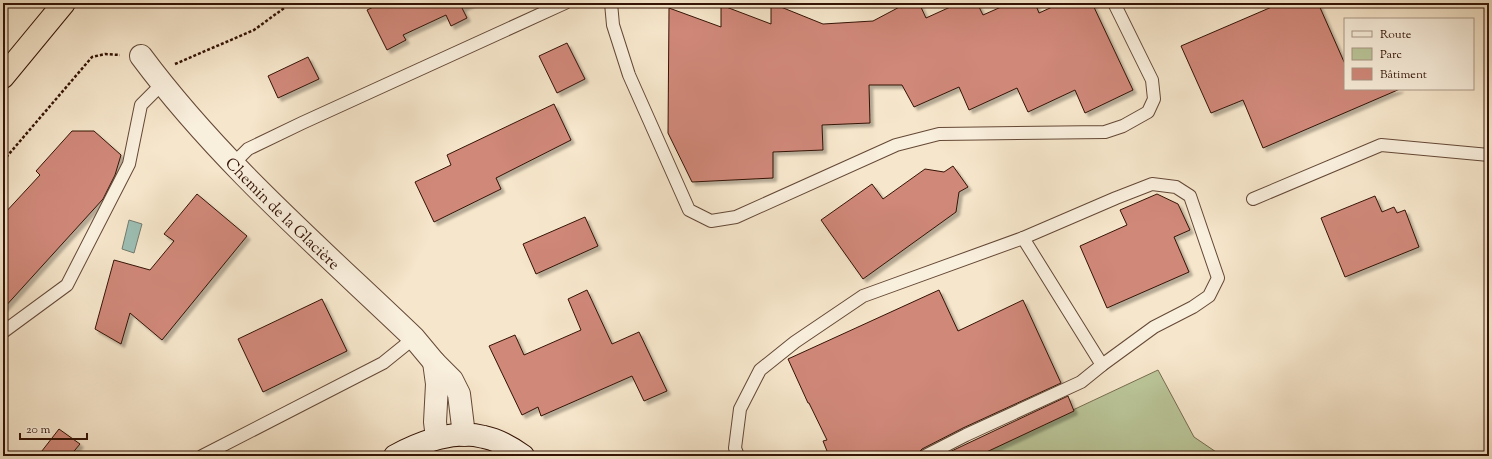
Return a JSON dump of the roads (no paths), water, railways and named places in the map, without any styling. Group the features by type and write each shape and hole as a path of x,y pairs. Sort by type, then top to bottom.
{"highway":[{"path":"3,77 64,3"}],"street":[{"name":"Chemin de la Glacière","path":"141,56 162,84 233,164 414,338 434,362 452,380 459,394 464,435"},
{"path":"434,362 437,384 435,422 437,438"},
{"path":"395,456 428,440 464,435 484,437 509,446 523,456"}],"lane":[{"path":"233,164 248,149 565,3"},
{"path":"612,3 613,25 629,76 689,210 711,221 736,217 896,145 939,134 1105,132 1123,126 1148,112 1154,99 1152,80 1114,3"},
{"path":"3,332 67,285 129,164 142,105 162,84"},
{"path":"1253,199 1381,144 1489,155"},
{"path":"738,456 735,448 740,409 760,370 795,342 863,296 1022,238 1152,184 1176,187 1190,196 1218,278 1209,296 1193,307 1154,327 1081,382 966,435 925,456"},
{"path":"1022,238 1102,365"},
{"path":"202,456 383,363 414,338"}],"water":[{"path":"129,220 142,224 134,253 122,249"}]}
